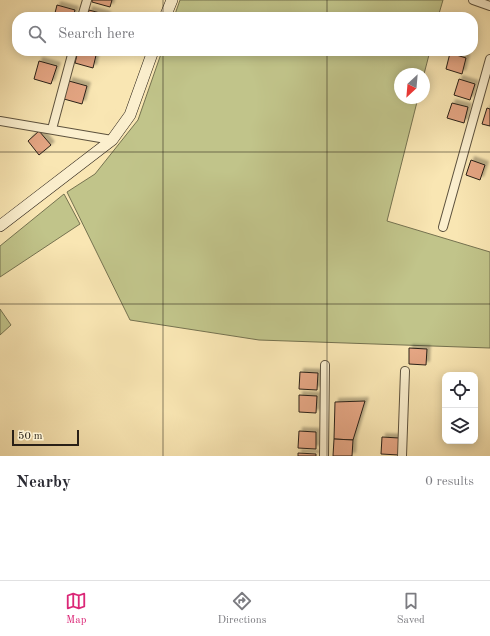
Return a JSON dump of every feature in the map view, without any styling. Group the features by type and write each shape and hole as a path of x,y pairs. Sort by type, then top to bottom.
{"main road":[{"path":"168,12 172,0"},
{"path":"0,226 112,140 130,114 151,56"}],"street":[{"path":"83,12 87,0"},
{"path":"473,0 490,6"},
{"path":"52,129 72,56"},
{"path":"443,227 490,59"},
{"path":"0,121 112,140"},
{"path":"324,456 325,365"},
{"path":"402,456 405,372"}],"green space":[{"path":"180,0 443,0 439,12 176,12"},
{"path":"160,56 429,56 426,68 394,68 394,104 416,104 387,221 490,252 490,348 259,340 130,320 67,192 95,174 138,120"},
{"path":"64,194 80,224 0,277 0,246"},
{"path":"0,309 11,325 0,335"}],"building":[{"path":"92,0 112,0 110,7 92,2"},
{"path":"57,5 75,10 74,12 55,12"},
{"path":"77,56 96,56 93,68 75,63"},
{"path":"449,56 460,56 466,58 462,74 446,69"},
{"path":"39,61 57,66 51,84 34,79"},
{"path":"459,79 475,84 470,100 454,95"},
{"path":"69,81 87,86 82,104 64,99"},
{"path":"452,103 468,107 464,123 447,118"},
{"path":"487,108 490,109 490,126 482,124"},
{"path":"39,131 51,145 39,155 28,141"},
{"path":"471,160 485,165 480,180 466,175"},
{"path":"409,348 427,349 426,365 409,364"},
{"path":"300,372 318,373 317,390 299,389"},
{"path":"299,395 317,396 316,413 299,412"},
{"path":"365,401 353,440 334,439 335,402"},
{"path":"299,431 316,432 316,449 298,448"},
{"path":"382,437 399,438 399,455 381,454"},
{"path":"334,439 353,440 352,456 333,456"},
{"path":"298,453 316,454 316,456 298,456"}]}
